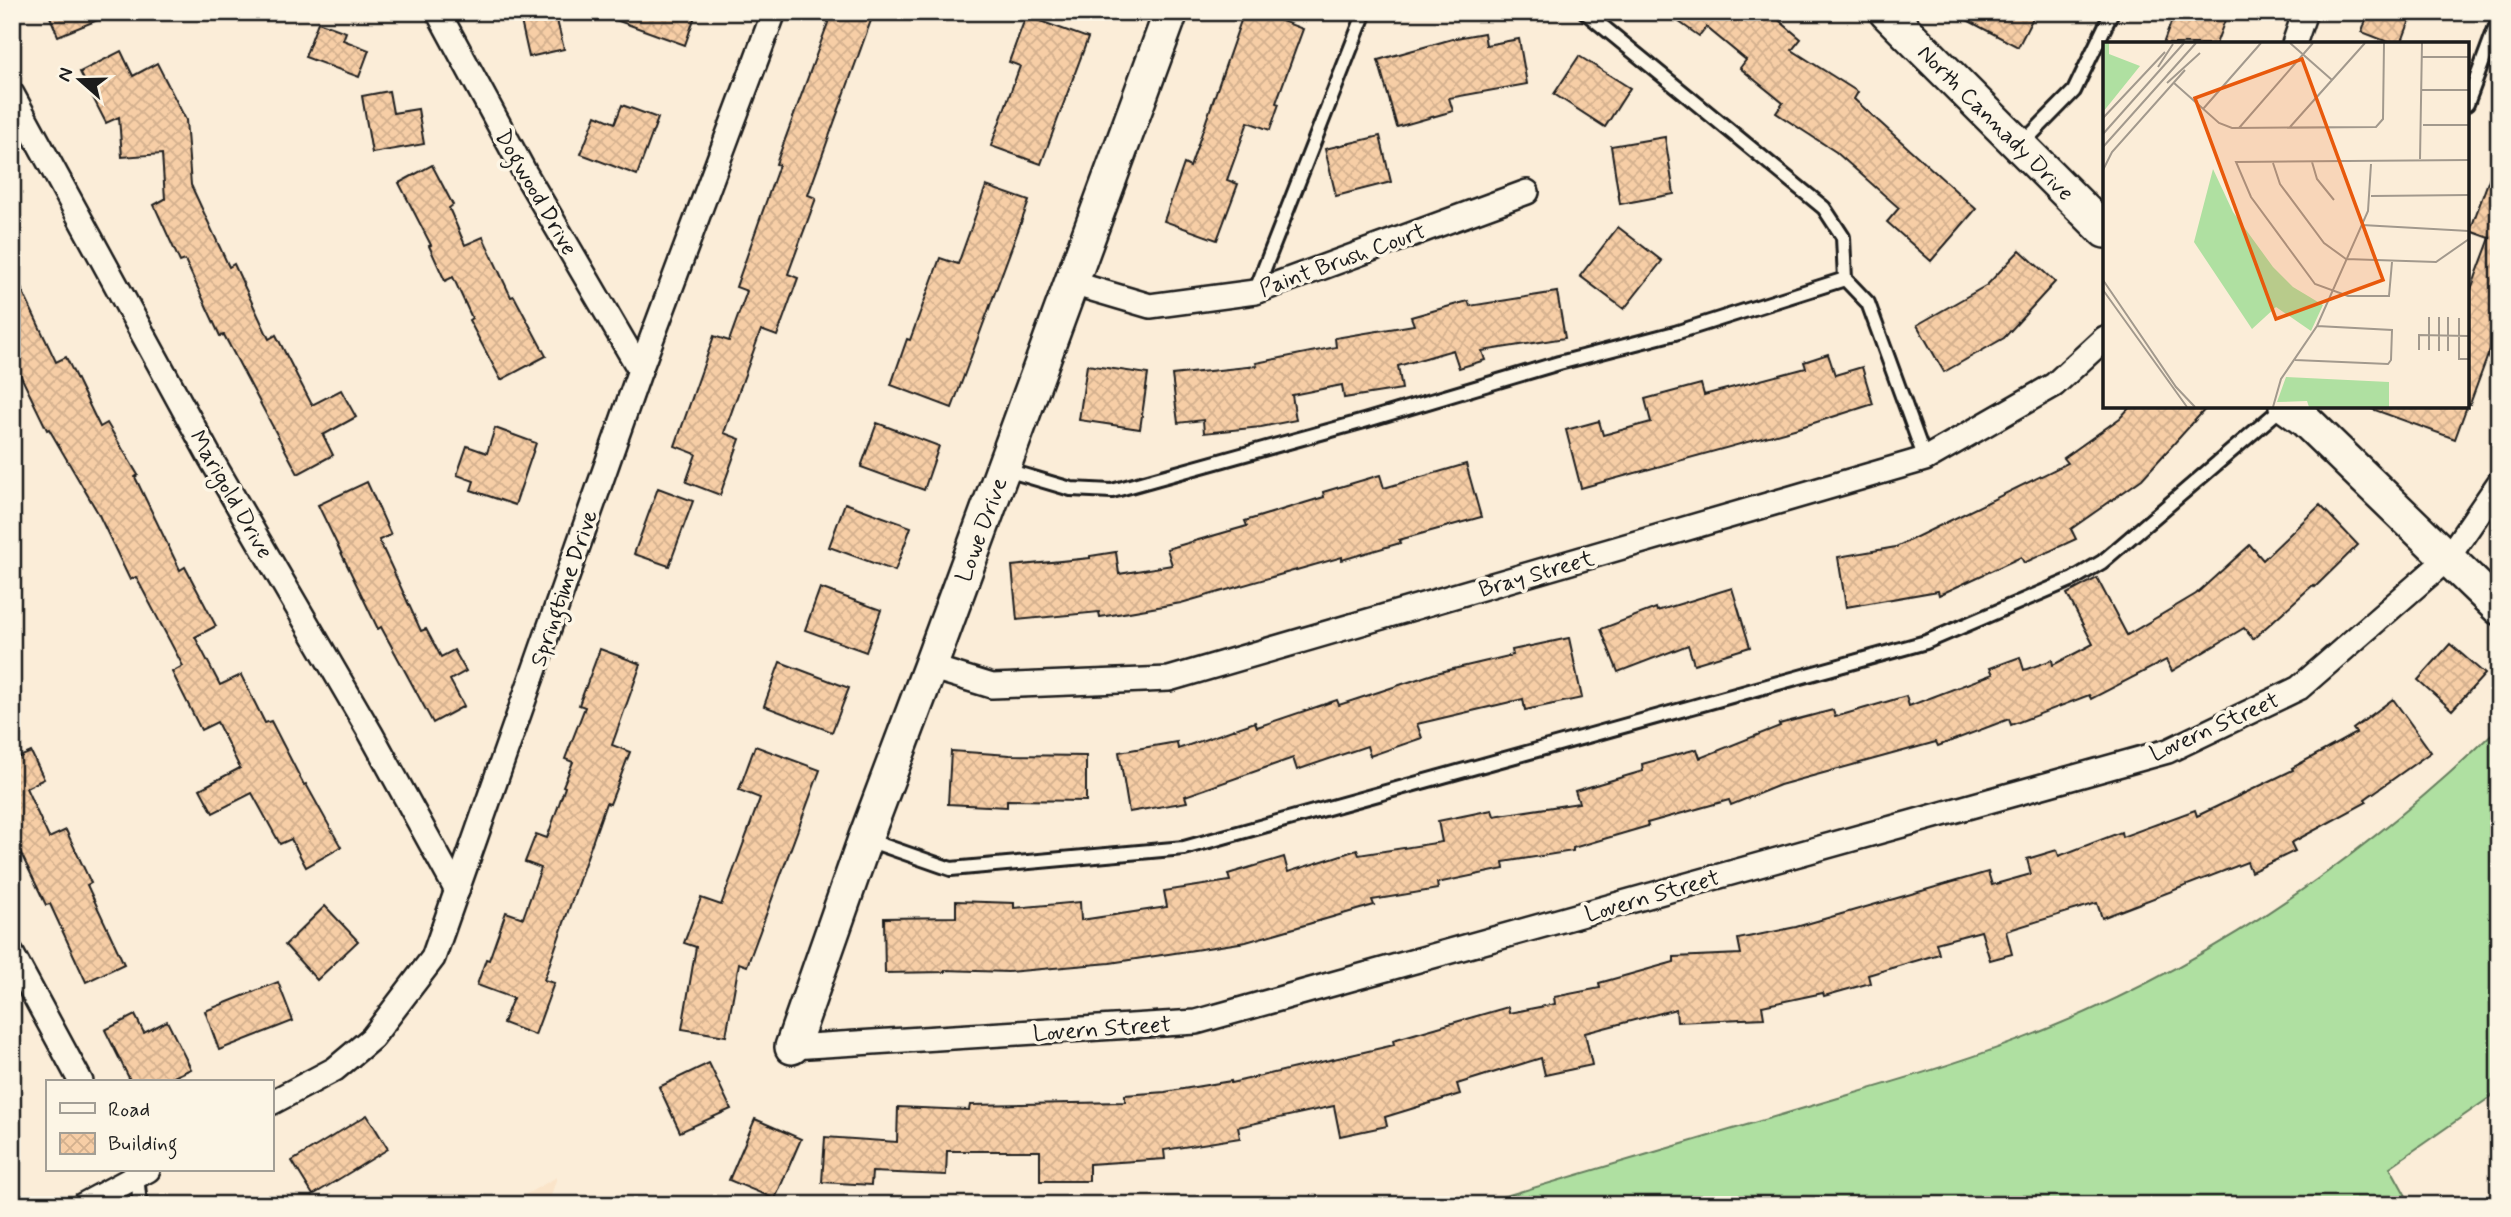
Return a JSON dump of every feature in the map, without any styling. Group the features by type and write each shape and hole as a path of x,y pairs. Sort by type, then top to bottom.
{"street":[{"name":"Dogwood Drive","path":"438,12 525,173 640,370"},
{"name":"Springtime Drive","path":"273,1102 335,1069 372,1038 433,958 640,370 774,12"},
{"name":"Lowe Drive","path":"793,1047 864,839 1171,12"},
{"name":"North Cannady Drive","path":"1886,12 2103,229"},
{"path":"2295,42 2305,12"},
{"name":"Marigold Drive","path":"12,94 211,459 371,734 457,891"},
{"name":"Paint Brush Court","path":"1072,283 1150,306 1255,292 1527,192"},
{"name":"Bray Street","path":"930,667 992,686 1169,679 1925,459 2054,385 2103,340"},
{"path":"2297,411 2499,608"},
{"name":"Lovern Street","path":"793,1047 1196,1022 2168,751 2299,688 2447,559 2499,482"},
{"path":"12,954 80,1080"},
{"path":"83,1205 140,1172"}],"lane":[{"path":"1255,292 1365,12"},
{"path":"1586,12 1824,208 1843,237 1844,279 1868,303 1925,459"},
{"path":"2020,147 2074,91 2112,12"},
{"path":"2469,99 2499,18"},
{"path":"1003,468 1071,489 1112,491 1675,332 1844,279"},
{"path":"864,839 951,869 1184,848 1926,642 2073,579 2102,562 2297,411"},
{"path":"140,1172 140,1205"}],"shaded area":[{"path":"557,1177 548,1205 507,1205 514,1201"}],"green space":[{"path":"2499,727 2499,1091 2390,1167 2411,1205 1475,1205 1947,1065 2022,1039 2110,1001 2230,937 2287,900 2397,818"}],"building":[{"path":"48,12 115,12 115,13 58,36"},
{"path":"519,12 555,12 564,49 529,57"},
{"path":"602,12 684,12 695,16 685,45 602,15"},
{"path":"832,12 874,12 808,195 816,198 788,274 798,278 777,336 761,330 724,433 740,439 720,495 686,482 696,454 675,446 714,336 729,341 747,291 736,287 779,165 776,164"},
{"path":"1244,12 1258,12 1303,29 1276,103 1279,104 1270,130 1248,122 1227,180 1238,184 1217,240 1164,221 1184,164 1190,167"},
{"path":"1665,12 1769,12 1801,39 1792,50 1858,92 1854,99 1976,209 1931,261 1887,222 1899,208 1836,152 1776,113 1783,103 1740,68 1746,60 1706,27 1699,36"},
{"path":"1952,12 2036,12 2018,47"},
{"path":"2175,12 2228,12 2217,42 2164,42"},
{"path":"2369,12 2413,12 2402,42 2388,42 2362,32"},
{"path":"1026,16 1088,38 1041,164 991,146 1020,66 1009,62"},
{"path":"318,22 346,32 343,40 369,50 359,77 305,57"},
{"path":"1484,33 1486,45 1519,39 1527,84 1449,98 1453,111 1397,127 1378,60"},
{"path":"121,51 133,76 157,63 186,120 191,185 229,267 234,264 269,339 276,335 312,405 341,390 356,417 323,435 333,455 298,474 224,335 220,336 185,260 180,262 154,205 165,199 162,154 122,157 119,117 106,123 80,72"},
{"path":"1579,56 1630,88 1605,127 1554,94"},
{"path":"389,91 393,113 418,109 424,144 372,153 362,96"},
{"path":"622,105 658,118 637,175 581,154 596,115 615,123"},
{"path":"1380,136 1391,182 1336,196 1325,149"},
{"path":"1665,137 1674,194 1620,204 1611,146"},
{"path":"2496,160 2499,160 2499,325 2469,404 2469,295 2490,238 2470,231"},
{"path":"432,165 453,205 449,208 465,245 483,237 511,297 514,296 546,356 501,380 469,320 472,318 453,277 445,281 429,246 431,245 399,183"},
{"path":"986,186 1029,201 952,408 891,385 940,258 958,264"},
{"path":"1618,227 1662,261 1624,309 1580,276"},
{"path":"2020,250 2055,282 2004,338 1944,372 1917,325 1987,285"},
{"path":"12,269 56,362 66,357 100,427 107,423 138,475 135,477 180,570 185,567 216,626 195,637 220,685 241,675 265,723 271,721 304,785 306,784 341,847 306,867 291,839 280,844 252,793 213,813 200,789 240,768 217,722 201,730 172,672 183,666 136,577 130,580 98,513 49,429 47,430 12,358"},
{"path":"1557,292 1565,338 1482,351 1485,360 1459,368 1453,350 1398,366 1402,389 1344,398 1342,385 1292,395 1296,420 1204,433 1203,420 1178,423 1172,375 1257,366 1256,363 1336,347 1335,338 1414,325 1411,317 1468,301 1470,306"},
{"path":"1828,354 1835,375 1862,367 1873,404 1798,428 1581,488 1566,430 1599,421 1603,435 1651,422 1645,399 1701,384 1704,395 1806,368 1804,362"},
{"path":"1087,365 1148,374 1140,429 1079,420"},
{"path":"2129,408 2206,408 2142,479 2071,529 2076,539 2024,563 2021,557 1939,595 1938,591 1846,607 1838,557 1896,547 2068,463 2064,458 2120,418"},
{"path":"2372,408 2466,408 2455,439"},
{"path":"877,423 939,446 924,490 861,467"},
{"path":"495,428 536,443 515,505 471,490 474,481 457,475 467,446 487,453"},
{"path":"1466,464 1481,517 1399,540 1400,543 1342,560 1342,557 1181,603 1100,617 1099,612 1017,620 1012,566 1090,558 1116,552 1119,574 1172,565 1167,549 1247,526 1245,521 1324,497 1323,492 1380,475 1384,488"},
{"path":"367,482 391,535 379,540 421,631 426,629 441,657 454,650 466,671 450,680 464,706 433,723 381,627 378,629 318,505"},
{"path":"658,488 693,501 669,566 634,554"},
{"path":"845,503 911,527 895,571 829,547"},
{"path":"2320,505 2358,545 2315,587 2313,585 2253,639 2244,628 2172,671 2166,660 2091,699 2089,695 2011,725 2009,719 1938,746 1936,742 1780,785 1731,805 1729,800 1647,823 1648,826 1573,848 1573,851 1503,862 1504,869 1437,883 1438,889 1372,900 1374,905 1246,942 1110,963 1008,972 945,970 885,973 884,918 956,917 956,901 1014,903 1014,908 1080,902 1081,920 1167,907 1164,891 1230,881 1228,874 1284,857 1288,872 1357,850 1359,855 1442,842 1438,821 1492,810 1494,816 1579,803 1575,791 1643,771 1642,764 1697,749 1700,758 1780,726 1779,724 1833,710 1835,717 1906,696 1909,706 1993,674 1990,668 2020,657 2024,670 2052,660 2053,665 2093,644 2067,594 2097,578 2127,635 2196,594 2250,545 2263,560"},
{"path":"820,588 881,610 866,652 805,630"},
{"path":"1732,588 1750,647 1694,664 1688,645 1618,672 1601,629 1656,608 1657,611"},
{"path":"1569,638 1582,698 1525,710 1523,699 1417,724 1422,738 1370,756 1367,746 1297,770 1293,758 1185,796 1187,802 1129,812 1119,752 1177,742 1178,749 1255,722 1257,727 1337,700 1339,705 1436,673 1513,655 1512,650"},
{"path":"2450,644 2485,674 2452,710 2418,680"},
{"path":"600,649 641,664 612,745 630,752 610,804 606,803 544,980 554,983 535,1035 503,1023 513,998 477,985 506,912 523,918 541,868 525,862 536,834 547,838 565,787 563,786 573,762 565,759 585,707 579,705"},
{"path":"780,662 849,688 832,732 764,706"},
{"path":"2393,699 2431,752 2365,799 2367,802 2291,843 2295,851 2251,872 2247,862 2102,918 2097,903 2006,931 2012,954 1990,960 1981,931 1936,943 1939,954 1868,975 1870,983 1824,996 1823,993 1762,1006 1764,1018 1677,1022 1676,1009 1585,1033 1592,1065 1545,1075 1541,1058 1457,1084 1460,1094 1385,1117 1387,1126 1340,1136 1334,1106 1238,1127 1240,1138 1164,1150 1165,1159 1089,1164 1089,1181 1040,1181 1040,1151 947,1151 946,1175 872,1172 871,1185 822,1182 825,1137 897,1142 898,1107 969,1110 970,1105 1125,1102 1125,1095 1231,1083 1394,1045 1393,1040 1508,1007 1509,1013 1555,1004 1554,997 1600,988 1599,983 1674,962 1674,957 1741,954 1738,939 1796,927 1988,872 1992,885 2031,874 2027,859 2057,850 2059,856 2121,832 2122,837 2195,810 2197,816 2293,770 2292,768 2356,733 2353,729"},
{"path":"755,746 820,770 747,966 739,963 726,1036 682,1029 696,947 684,943 701,898 721,905 760,798 739,790"},
{"path":"951,751 1086,756 1086,801 1007,800 1007,807 948,804"},
{"path":"31,752 44,779 26,788 49,838 66,830 91,883 87,885 124,964 86,982 50,904 46,905 12,835 12,758 13,760"},
{"path":"325,906 358,941 317,980 285,945"},
{"path":"278,982 293,1021 219,1050 205,1011"},
{"path":"135,1015 144,1033 167,1021 191,1069 167,1080 130,1080 105,1030"},
{"path":"709,1063 731,1109 680,1132 659,1087"},
{"path":"367,1115 388,1149 313,1195 292,1161"},
{"path":"755,1119 801,1139 775,1199 729,1180"}]}
